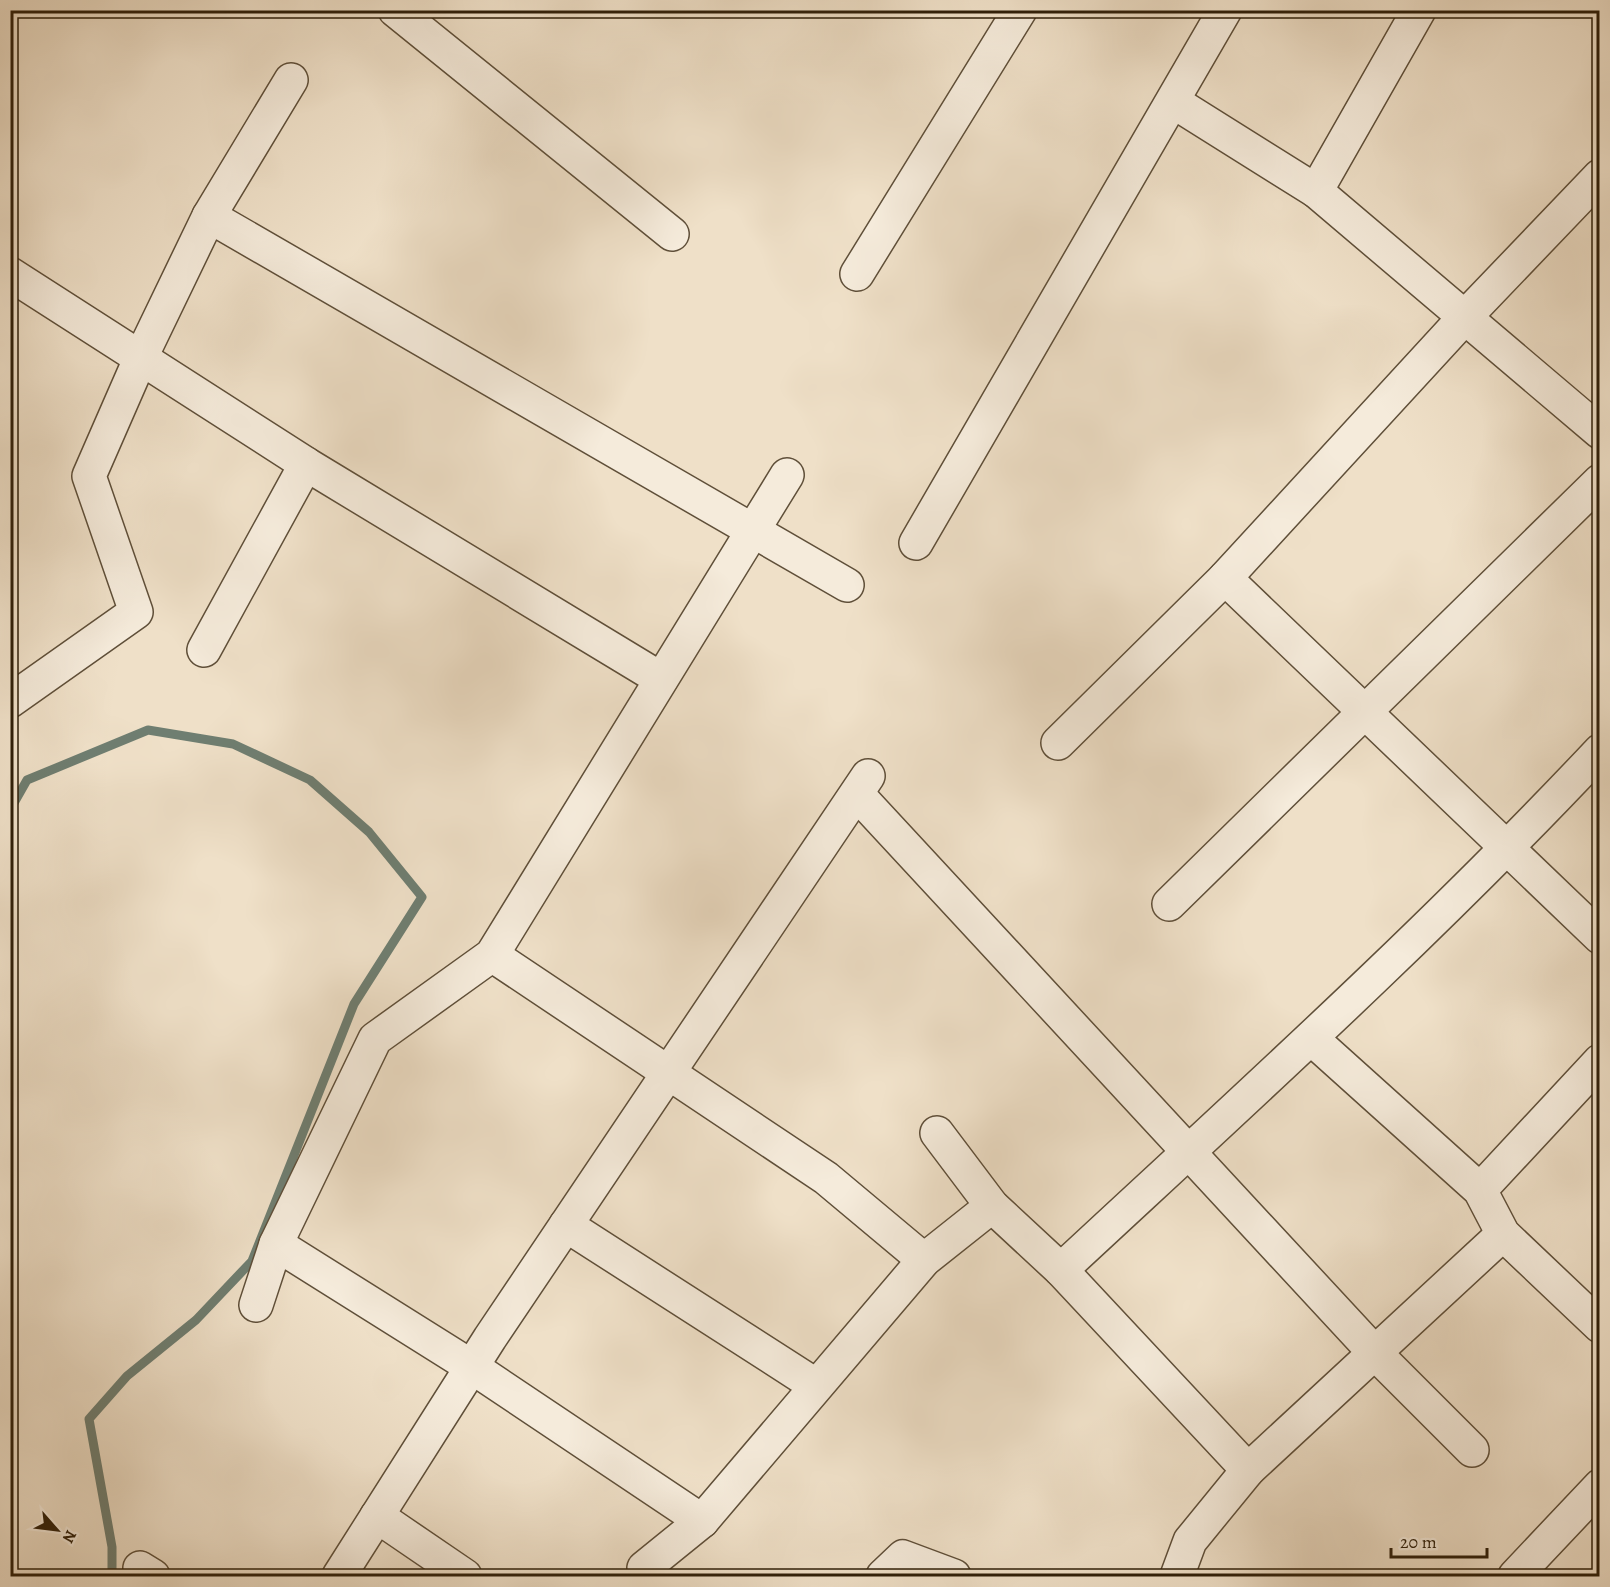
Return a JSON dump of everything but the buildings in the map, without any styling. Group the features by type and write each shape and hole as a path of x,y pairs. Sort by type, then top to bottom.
{"street":[{"path":"395,10 672,234"},
{"path":"857,274 1020,10"},
{"path":"916,543 1174,102 1225,10"},
{"path":"1316,191 1419,10"},
{"path":"10,701 136,612 89,476 141,357 209,216 291,80"},
{"path":"1174,102 1316,191 1599,432"},
{"path":"1058,743 1225,578 1465,317 1599,176"},
{"path":"209,216 847,585"},
{"path":"10,274 306,464 662,679"},
{"path":"204,650 306,464"},
{"path":"256,1305 276,1244 375,1039 492,955 787,475"},
{"path":"1169,904 1599,481"},
{"path":"1225,578 1599,937"},
{"path":"1061,1270 1311,1038 1508,849 1599,752"},
{"path":"339,1576 472,1367 862,785 1188,1151 1374,1352 1472,1450"},
{"path":"492,955 670,1071 826,1178 924,1260"},
{"path":"1311,1038 1480,1190 1503,1234 1599,1326"},
{"path":"1480,1190 1599,1061"},
{"path":"937,1133 992,1206 1061,1270 1248,1470"},
{"path":"644,1568 702,1521 815,1385 924,1260 992,1206"},
{"path":"566,1225 815,1385"},
{"path":"1177,1576 1190,1541 1248,1470 1503,1234"},
{"path":"276,1244 472,1367 702,1521"},
{"path":"1515,1576 1599,1486"},
{"path":"377,1516 465,1576"},
{"path":"883,1576 903,1557 954,1576"}],"waterway":[{"path":"10,810 27,780 148,730 233,744 310,780 369,832 422,897 354,1004 252,1261 196,1320 127,1376 89,1419 112,1547 112,1576"}]}
